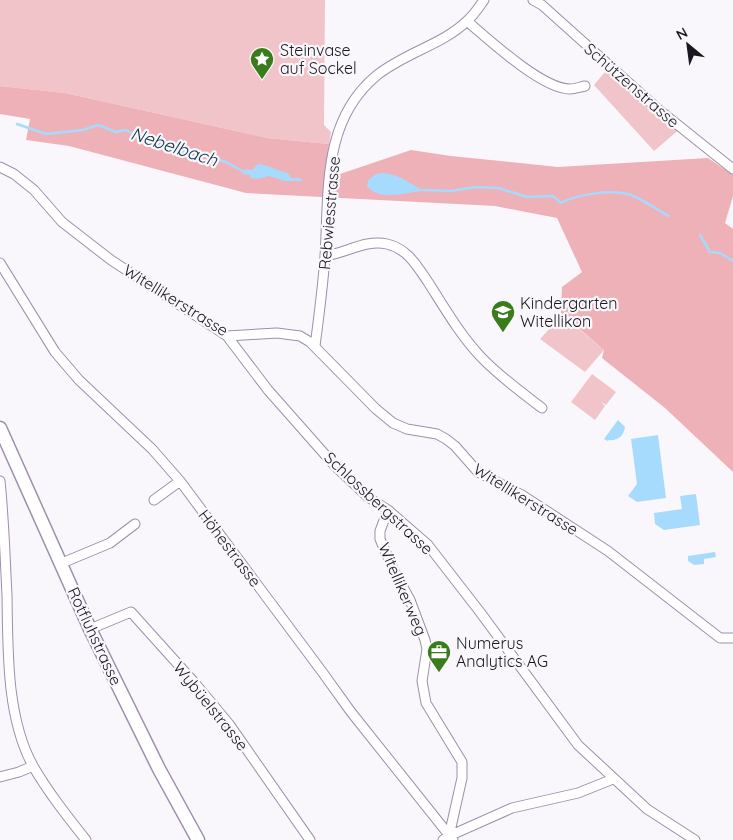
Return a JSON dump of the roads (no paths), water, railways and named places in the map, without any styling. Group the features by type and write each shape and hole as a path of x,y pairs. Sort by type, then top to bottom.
{"main road":[{"name":"Rotfluhstrasse","path":"0,428 4,448 62,563 90,629 159,770 198,840"}],"street":[{"name":"Rebwiesstrasse","path":"315,346 325,256 330,169 338,130 352,102 366,85 383,70 413,52 445,37 467,21 484,0"},
{"name":"Schützenstrasse","path":"533,0 542,5 658,109 733,169"},
{"path":"467,21 529,71 558,86 570,89 585,86"},
{"name":"Witellikerstrasse","path":"0,166 14,174 34,190 62,222 111,260 227,336 277,333 300,336 315,346 376,409 394,423 407,429 437,434 446,439 455,446 478,472 522,496 608,551 720,638 733,638"},
{"path":"325,256 373,243 387,244 398,248 416,263 445,309 480,356 542,408"},
{"name":"Höhestrasse","path":"0,264 55,352 79,380 152,449 180,481 324,673 351,712 449,839"},
{"name":"Schlossbergstrasse","path":"227,336 268,390 336,467 368,498 388,510 428,545 578,745 613,779 647,808 695,840"},
{"path":"154,500 180,481"},
{"path":"0,482 3,606 9,680 18,726 33,766 61,809 86,840"},
{"name":"Witellikerweg","path":"388,510 380,531 380,539 394,571 410,600 425,640 427,649 422,681 426,703 462,762 462,778 449,839"},
{"path":"62,563 110,544 135,524"},
{"name":"Wybüelstrasse","path":"90,629 131,612 220,712 310,840"},
{"path":"0,777 20,772 33,766"},
{"path":"449,839 512,808 578,794 613,779"}],"water":[{"path":"260,164 288,173 291,178 300,178 302,181 285,181 269,176 254,179 250,175 243,174 245,169 252,170"},
{"path":"381,173 399,177 424,191 394,195 379,194 367,186 368,180"},
{"path":"618,420 625,427 622,435 615,440 608,441 604,439"},
{"path":"658,435 666,498 637,502 628,496 637,484 631,439"},
{"path":"696,494 700,525 664,530 655,524 654,513 682,509 680,496"},
{"path":"715,552 716,557 704,559 704,564 694,565 688,561 688,556"}],"waterway":[{"name":"Nebelbach","path":"17,124 46,134 83,130 98,125 116,132 126,130 152,144 207,155 244,172"},
{"name":"Nebelbach","path":"424,190 451,191 476,187 498,188 527,197 553,196 561,203 576,197 595,193 615,192 636,197 669,216"},
{"path":"700,235 710,252 720,253 733,261"}],"place":[{"name":"Steinvase auf Sockel","path":"262,80"},
{"name":"Kindergarten Witellikon","path":"503,333"},
{"name":"Numerus Analytics AG","path":"439,673"}]}
